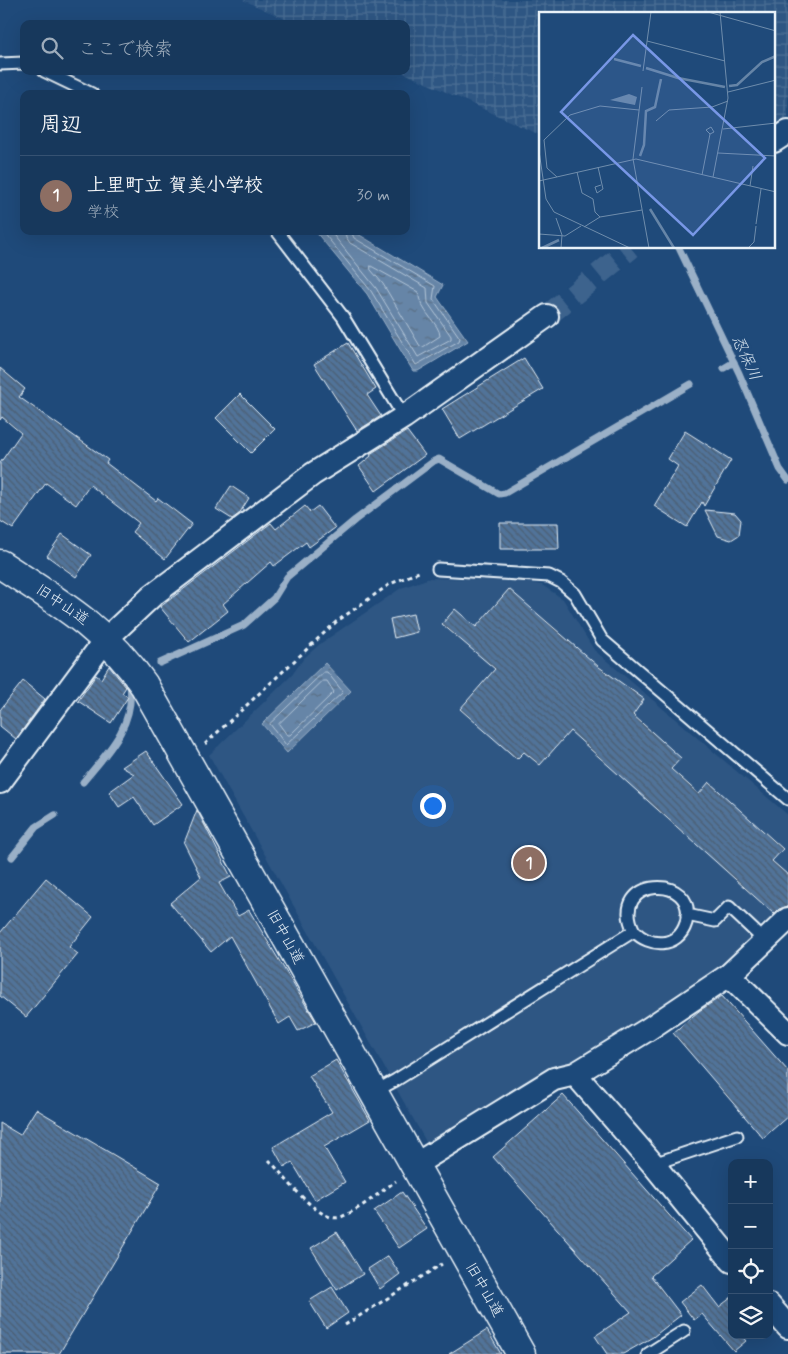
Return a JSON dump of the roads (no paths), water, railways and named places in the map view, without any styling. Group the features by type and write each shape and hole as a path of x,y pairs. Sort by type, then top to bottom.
{"main road":[{"name":"旧中山道","path":"0,564 73,612 106,639 133,668 521,1354"}],"street":[{"path":"776,140 788,132"},
{"path":"0,782 106,639 153,595 313,474 404,417 547,316"},
{"path":"413,1166 554,1079 575,1074 647,1030 729,975 788,919"},
{"path":"729,975 788,1033"},
{"path":"575,1074 654,1164 728,1256"},
{"path":"773,1310 788,1327"}],"lane":[{"path":"0,64 20,63"},
{"path":"52,75 84,90"},
{"path":"280,235 343,316 404,417"},
{"path":"432,569 549,576 561,582 575,594 602,640 788,799"},
{"path":"664,886 678,894 683,901 687,915 683,930 678,936 665,943 647,941 634,931 630,923 630,907 638,894 649,888 664,886"},
{"path":"687,915 714,921 729,907 764,940"},
{"path":"372,1092 396,1080 634,931"},
{"path":"654,1164 736,1136"},
{"path":"648,1354 684,1331"}],"water":[{"path":"318,235 360,235 443,285 437,297 468,341 418,371 413,371 367,294"},
{"path":"325,663 351,691 287,753 262,724"}],"waterway":[{"name":"忍保川","path":"679,249 739,373 780,469 788,480"},
{"path":"724,368 734,362"},
{"path":"160,663 244,625 274,598 287,577 355,520 434,461 439,459 499,494 505,493 691,384"},
{"path":"83,782 110,749 124,726 130,700 130,685"},
{"path":"12,857 36,827 55,815"}],"tunnel":[{"path":"547,316 630,249"}],"place":[{"name":"上里町立 賀美小学校","path":"529,863"}]}
